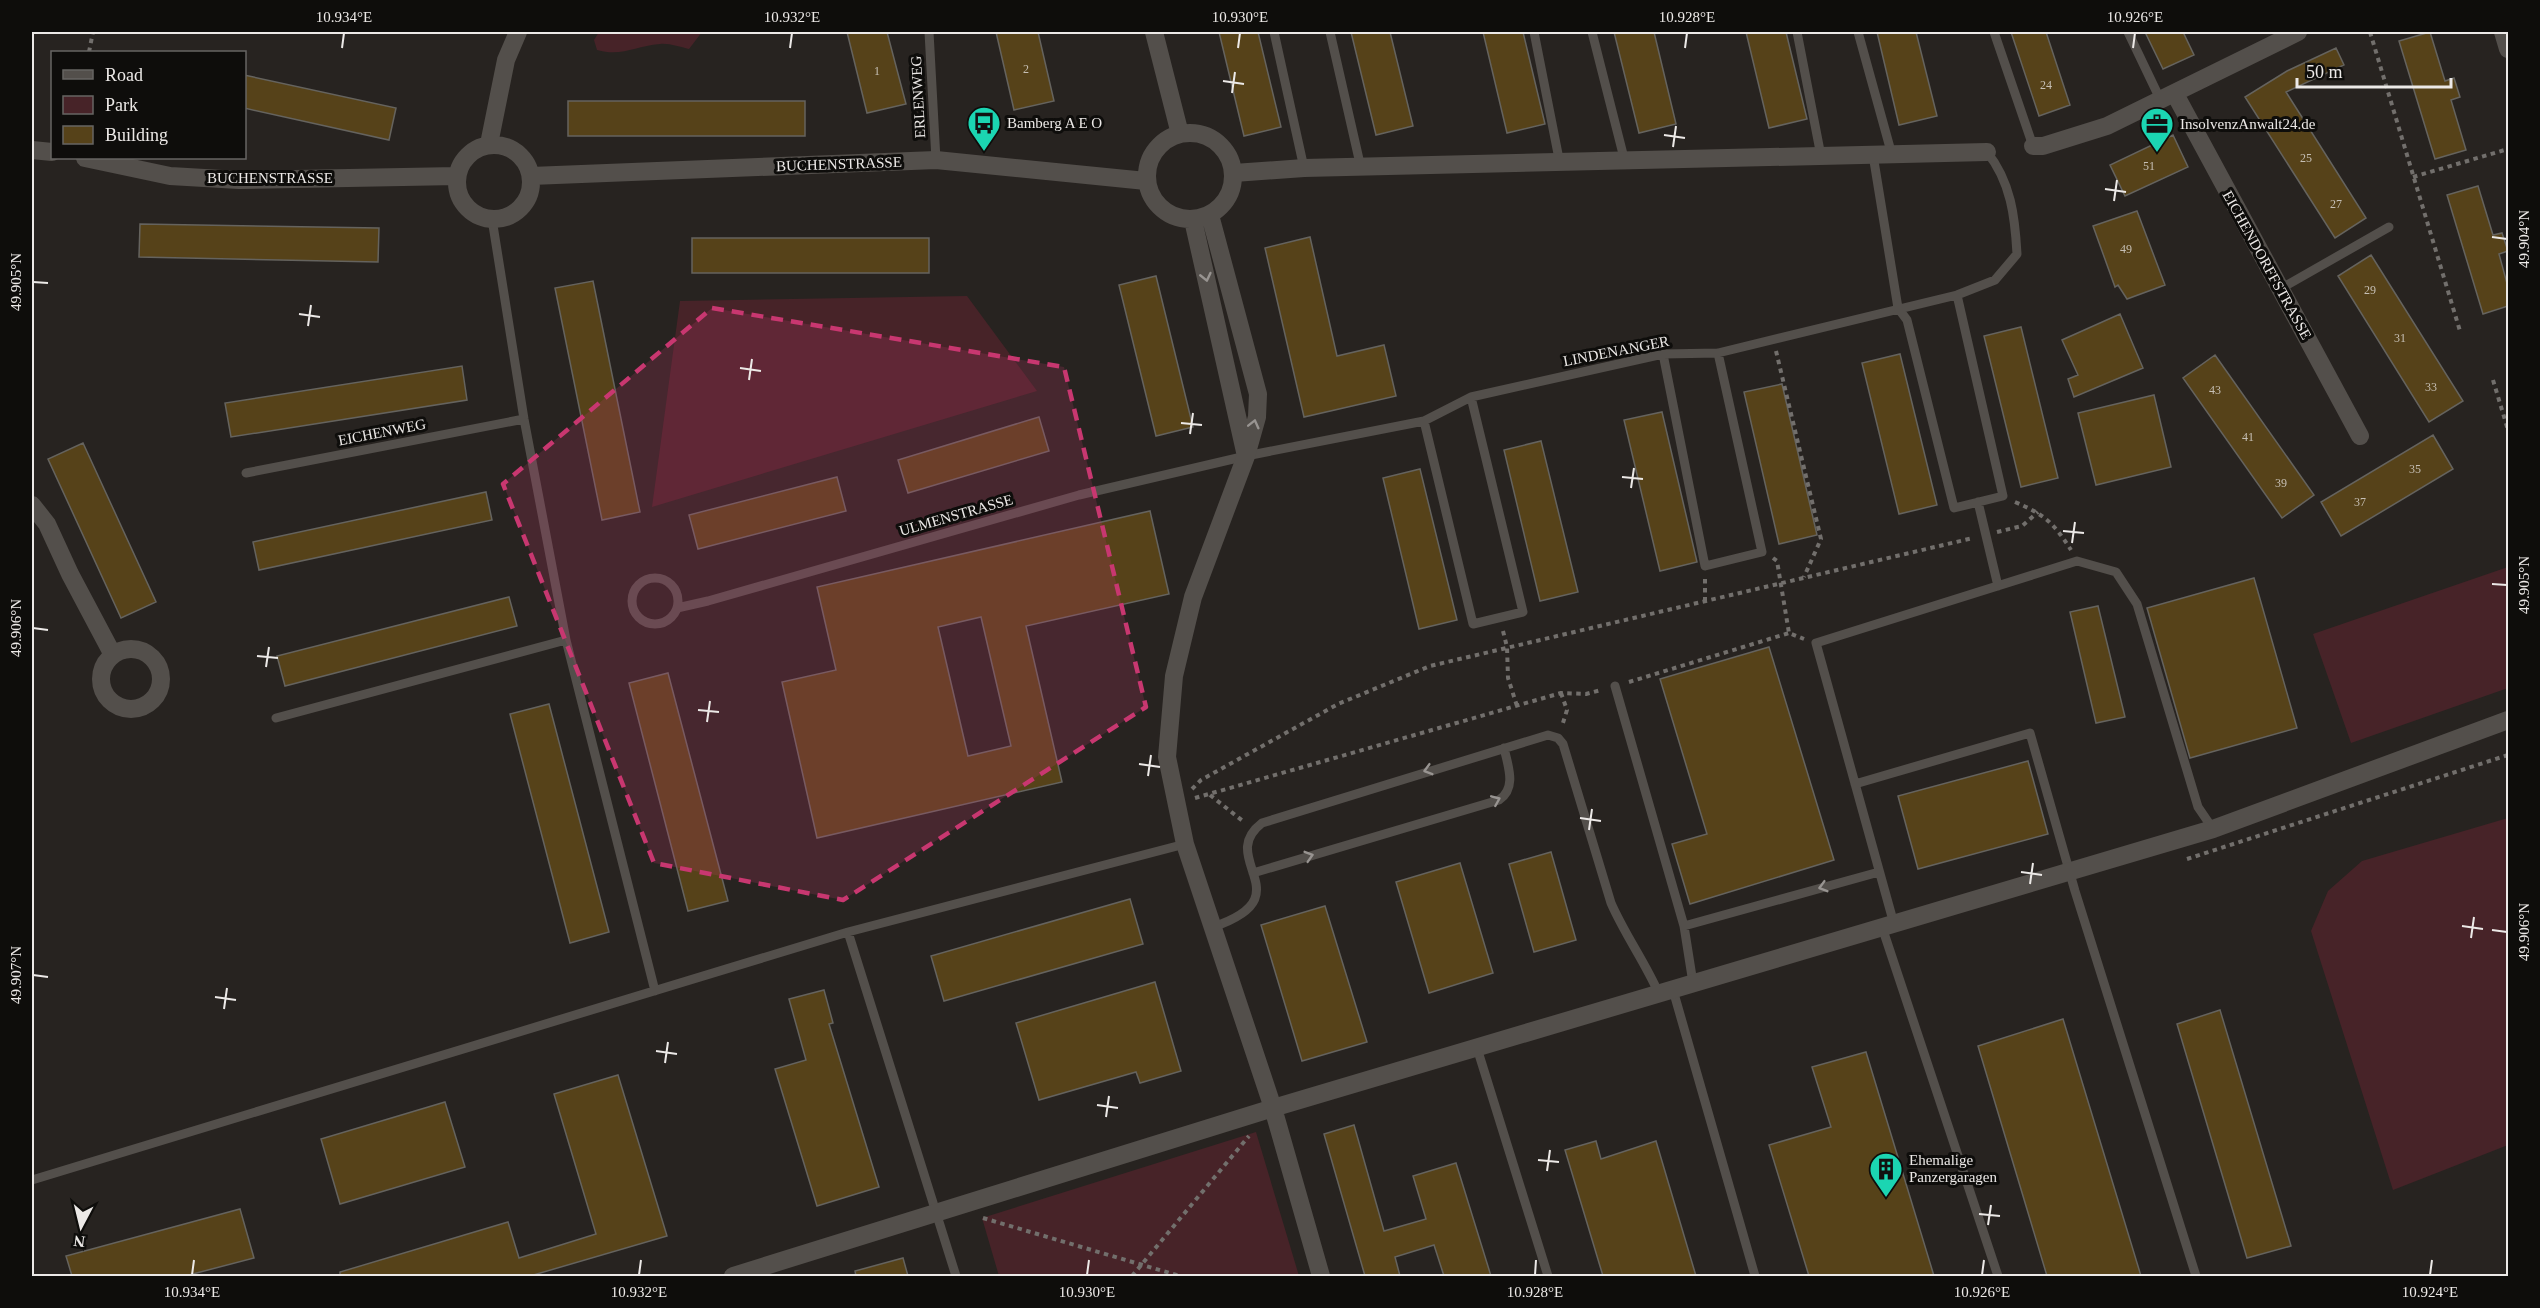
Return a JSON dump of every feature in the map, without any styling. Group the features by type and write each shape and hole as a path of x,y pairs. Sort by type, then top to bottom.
{"street":[{"path":"489,144 506,60 518,32"},
{"path":"1155,32 1180,134"},
{"path":"2033,146 2043,146 2107,126 2298,32"},
{"path":"2504,32 2508,48"},
{"name":"EICHENDORFFSTRASSE","path":"2168,97 2280,289 2360,436"},
{"path":"1180,134 1202,135 1222,146 1230,159 1234,173 1233,186 1221,208 1202,218 1176,218 1162,210 1151,197 1146,181 1147,165 1154,151 1166,140 1180,134"},
{"path":"489,144 509,147 517,152 527,164 531,176 528,196 517,211 505,218 492,219 471,212 462,202 457,189 456,176 466,156 477,148 489,144"},
{"path":"32,150 51,152"},
{"path":"1234,173 1304,168 1560,164 1988,152"},
{"name":"BUCHENSTRASSE","path":"90,159 170,176 239,180 456,176"},
{"name":"BUCHENSTRASSE","path":"531,176 936,160 1146,181"},
{"path":"1202,218 1246,456"},
{"path":"1202,218 1258,393 1257,417 1246,456 1193,597 1174,676 1167,757 1185,844 1273,1108 1321,1276"},
{"path":"32,505 47,524 70,574 113,655"},
{"path":"733,1276 936,1215 1273,1108 2213,829 2508,720"}],"lane":[{"name":"ERLENWEG","path":"929,32 936,160"},
{"path":"1274,32 1304,168"},
{"path":"1330,32 1361,168"},
{"path":"1534,32 1560,164"},
{"path":"1592,32 1625,162"},
{"path":"1797,32 1821,156"},
{"path":"1858,32 1892,155"},
{"path":"1994,32 2033,146"},
{"path":"2128,32 2168,97"},
{"name":"LINDENANGER","path":"1246,456 1424,422 1471,397 1663,354 1718,352 1957,295 1995,280 2017,254 2015,221 2001,170 1988,152"},
{"path":"1873,155 1898,308 1907,320 1954,508 2002,496 1957,295"},
{"path":"492,219 524,419 566,640 655,991"},
{"path":"2280,289 2389,227"},
{"path":"1663,354 1705,566 1762,552 1718,352"},
{"path":"1424,422 1473,624 1522,612 1471,397"},
{"name":"EICHENWEG","path":"246,473 524,419"},
{"name":"ULMENSTRASSE","path":"676,608 708,601 1079,495 1246,456"},
{"path":"1978,502 1998,586"},
{"path":"1998,1276 1888,926 1880,872 1816,643 2077,561 2116,572 2137,604 2198,807 2213,829"},
{"path":"650,578 664,580 675,591 676,608 669,619 654,624 639,618 631,601 634,591 642,581 650,578"},
{"path":"276,718 566,640"},
{"path":"1615,686 1684,926 1693,983"},
{"path":"1855,784 2030,733 2070,871 2196,1276"},
{"path":"1213,927 1237,919 1252,905 1256,897 1257,886 1246,846 1253,829 1262,823 1548,735 1558,738 1563,744 1611,903 1621,926 1666,992 1755,1276"},
{"path":"1253,873 1499,800 1506,795 1510,784 1504,748"},
{"path":"32,1180 848,932 1185,844"},
{"path":"1684,926 1880,872"},
{"path":"848,932 956,1276"},
{"path":"1477,1048 1548,1276"}],"path":[{"path":"89,51 93,32"},
{"path":"2370,32 2460,331"},
{"path":"2414,177 2508,148"},
{"path":"1773,339 1821,539 1804,577"},
{"path":"2493,380 2508,430"},
{"path":"2002,496 2038,512 2055,526 2077,561"},
{"path":"1176,804 1201,780 1338,704 1430,666 2022,526 2038,512"},
{"path":"1762,552 1777,561 1789,633"},
{"path":"1705,566 1706,601"},
{"path":"1500,618 1507,647 1508,678 1516,706"},
{"path":"1176,804 1561,693 1586,694 1615,686 1789,633 1816,643"},
{"path":"1558,738 1567,710 1561,693"},
{"path":"1209,794 1253,829"},
{"path":"1132,1276 1250,1136"},
{"path":"982,1218 1180,1276"}],"highlighted area":[{"path":"712,308 1064,367 1146,707 843,900 654,863 503,484"}],"green space":[{"path":"599,32 702,32 689,49 663,44 606,52 597,50 594,40"},
{"path":"967,296 1037,391 652,507 680,301"},
{"path":"2508,567 2508,688 2351,743 2313,634"},
{"path":"2508,818 2508,1145 2393,1190 2311,931 2328,891 2362,861"},
{"path":"1256,1132 1299,1276 999,1276 982,1218"}],"building":[{"path":"847,32 887,32 906,104 867,113"},
{"path":"996,32 1038,32 1054,101 1014,110"},
{"path":"1219,32 1258,32 1281,127 1244,136"},
{"path":"1351,32 1390,32 1413,126 1376,135"},
{"path":"1483,32 1523,32 1545,124 1507,133"},
{"path":"1614,32 1654,32 1676,124 1639,133"},
{"path":"1746,32 1786,32 1807,119 1769,128"},
{"path":"1877,32 1916,32 1937,116 1899,125"},
{"path":"2011,32 2046,32 2070,105 2039,116"},
{"path":"2145,32 2183,32 2194,55 2163,69"},
{"path":"2430,32 2445,81 2454,78 2460,97 2451,100 2466,150 2435,159 2399,41"},
{"path":"2336,48 2344,65 2286,92 2366,218 2335,238 2245,97 2287,71"},
{"path":"246,75 396,108 389,140 246,108"},
{"path":"568,101 805,101 805,136 568,136"},
{"path":"2173,135 2188,167 2125,196 2110,165"},
{"path":"2478,186 2493,235 2502,233 2508,251 2499,254 2508,287 2508,306 2483,314 2447,195"},
{"path":"2137,211 2165,285 2127,299 2118,285 2115,287 2093,226"},
{"path":"140,224 379,228 378,262 139,257"},
{"path":"1310,237 1337,356 1384,345 1396,396 1304,417 1265,248"},
{"path":"692,238 929,238 929,273 692,273"},
{"path":"2371,255 2463,401 2429,422 2338,276"},
{"path":"1156,276 1193,427 1156,436 1119,285"},
{"path":"593,281 640,512 602,520 555,288"},
{"path":"2120,314 2143,368 2074,397 2068,379 2078,375 2062,340"},
{"path":"2021,327 2058,478 2021,487 1984,336"},
{"path":"1900,354 1937,505 1899,514 1862,363"},
{"path":"2215,355 2314,495 2282,518 2183,378"},
{"path":"462,366 467,400 231,437 225,403"},
{"path":"1782,384 1817,535 1779,544 1744,392"},
{"path":"2154,395 2171,467 2096,485 2078,413"},
{"path":"1662,412 1697,562 1660,571 1624,420"},
{"path":"1039,417 1049,451 908,493 898,460"},
{"path":"2433,435 2453,469 2341,536 2321,502"},
{"path":"1541,441 1578,592 1540,601 1504,450"},
{"path":"83,443 156,602 121,618 48,459"},
{"path":"1420,469 1457,620 1419,629 1383,478"},
{"path":"837,477 846,511 698,549 689,515"},
{"path":"486,492 492,520 259,570 253,542"},
{"path":"1150,511 1169,594 1026,626 1062,782 817,838 782,682 836,670 817,587","holes":["981,617 1011,746 968,756 938,627"]},
{"path":"2254,578 2297,728 2190,758 2147,608"},
{"path":"509,597 517,626 285,686 277,656"},
{"path":"2098,606 2125,717 2096,723 2070,612"},
{"path":"1769,647 1834,860 1690,904 1672,844 1707,834 1660,679"},
{"path":"668,673 728,901 688,911 629,683"},
{"path":"549,704 609,932 570,943 510,714"},
{"path":"2028,761 2048,834 1918,869 1898,796"},
{"path":"1551,852 1576,940 1534,952 1509,864"},
{"path":"1460,863 1493,973 1429,993 1396,882"},
{"path":"1130,899 1143,944 944,1001 931,956"},
{"path":"1325,906 1367,1042 1302,1061 1261,925"},
{"path":"1155,982 1181,1071 1140,1083 1136,1072 1039,1100 1016,1023"},
{"path":"824,990 833,1023 829,1024 879,1187 817,1206 775,1069 806,1060 789,999"},
{"path":"2220,1010 2291,1246 2247,1258 2177,1024"},
{"path":"2063,1019 2141,1276 2047,1276 1978,1046"},
{"path":"1866,1052 1934,1276 1809,1276 1769,1145 1831,1127 1812,1067"},
{"path":"618,1075 667,1236 530,1276 340,1276 340,1272 508,1222 519,1258 596,1234 554,1094"},
{"path":"445,1102 465,1167 340,1204 321,1139"},
{"path":"1354,1125 1384,1231 1426,1219 1413,1176 1456,1163 1491,1276 1444,1276 1434,1245 1395,1257 1400,1276 1365,1276 1324,1134"},
{"path":"1596,1141 1601,1159 1656,1141 1696,1276 1603,1276 1565,1150"},
{"path":"240,1209 254,1258 185,1276 72,1276 66,1256"},
{"path":"903,1258 908,1276 856,1276 855,1271"}],"place":[{"name":"Bamberg A E O","path":"984,152"},
{"name":"InsolvenzAnwalt24.de","path":"2157,153"},
{"name":"Ehemalige Panzergaragen","path":"1886,1198"}]}
